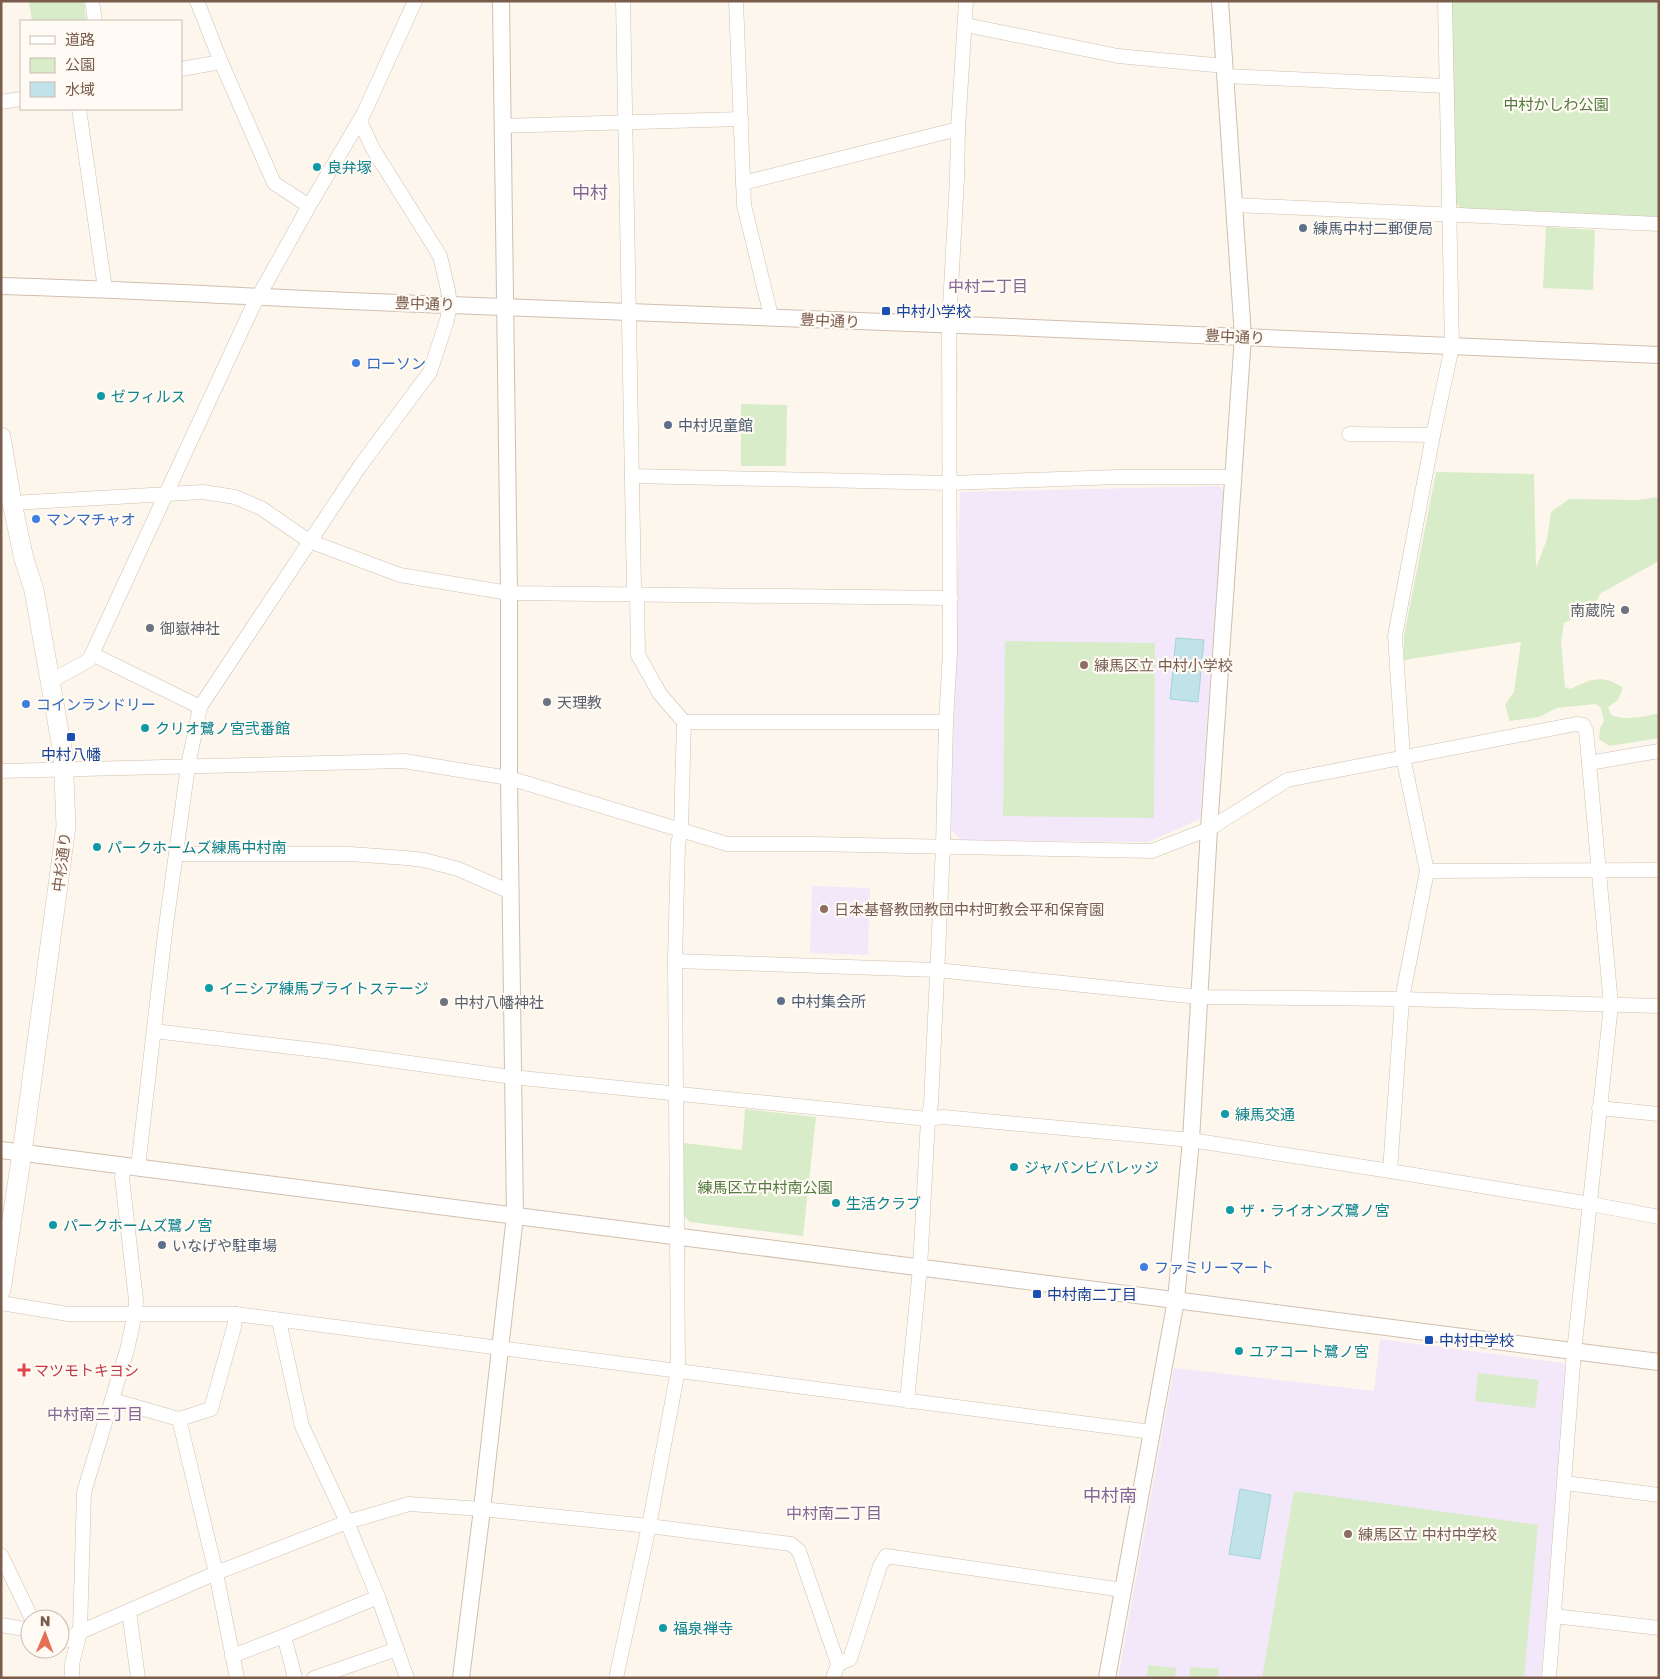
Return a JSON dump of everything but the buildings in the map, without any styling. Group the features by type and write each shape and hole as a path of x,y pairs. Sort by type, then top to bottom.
{"main road":[{"name":"中杉通り","path":"1,437 12,503 24,559 34,590 51,681 65,770 66,826 22,1153 1,1290"}],"street":[{"path":"92,1 95,20"},
{"path":"197,1 221,62 274,183 308,206"},
{"path":"51,681 89,660 258,296 308,206 360,121 415,1"},
{"path":"461,1678 515,1216 512,1077 502,1"},
{"path":"616,1678 649,1526 678,1370 676,961 678,844 681,830 684,722 660,694 638,655 637,595 634,588 623,1"},
{"path":"736,1 744,205 771,316"},
{"path":"907,1401 920,1268 928,1119 931,1104 943,846 951,598 948,325 966,1"},
{"path":"1107,1678 1176,1300 1190,1140 1209,828 1243,336 1220,1"},
{"path":"1390,1171 1402,999 1427,871 1403,757 1395,636 1433,435 1452,347 1445,1"},
{"path":"966,26 1118,56 1225,71 1446,86"},
{"path":"182,69 221,62"},
{"path":"1,102 20,99"},
{"path":"80,110 105,289"},
{"path":"503,126 741,119"},
{"path":"72,1671 80,1632 84,1492 127,1350 135,1313 136,1300 123,1185 131,1166 154,1031 188,766 200,706 360,466 430,372 450,305 440,256 373,149 360,121"},
{"path":"743,183 958,129"},
{"path":"1234,205 1659,224"},
{"name":"豊中通り","path":"1,286 450,305 629,310 1659,355"},
{"path":"1349,434 1433,435"},
{"path":"632,476 950,483 1117,477 1234,477"},
{"path":"12,503 203,492 235,497 261,508 309,541 400,575 509,593 951,598"},
{"path":"92,654 200,706"},
{"path":"684,722 946,722"},
{"path":"1,771 404,761 509,778 727,844 943,846 1152,851 1209,828 1288,780 1576,724 1583,725 1586,731 1611,1005 1574,1352 1549,1678"},
{"path":"1589,763 1659,751"},
{"path":"176,854 350,854 424,860 458,869 511,892"},
{"path":"1427,871 1659,870"},
{"path":"676,961 937,970 1199,998 1402,999 1659,1006"},
{"path":"154,1031 324,1051 512,1077 676,1095 928,1119 943,1117 1190,1140 1390,1171 1659,1217"},
{"path":"1599,1108 1659,1114"},
{"path":"1,1150 1659,1362"},
{"path":"1,1303 68,1314 236,1314 1152,1432"},
{"path":"112,1400 179,1419 210,1409 234,1327 236,1314"},
{"path":"279,1320 302,1426 347,1522 378,1597 407,1678"},
{"path":"179,1419 216,1573 237,1678"},
{"path":"1565,1483 1659,1496"},
{"path":"70,1638 216,1573 347,1522 409,1504 482,1509 649,1526 790,1544 799,1550 838,1664 833,1678"},
{"path":"1,1555 27,1609"},
{"path":"838,1664 850,1659 880,1566 886,1556 1123,1590"},
{"path":"232,1656 378,1597"},
{"path":"129,1611 138,1678"},
{"path":"1554,1616 1659,1628"},
{"path":"1,1625 20,1628"},
{"path":"284,1636 294,1678"},
{"path":"314,1678 397,1649"},
{"path":"65,1659 72,1671"}],"shaded area":[{"path":"1218,486 1224,491 1200,819 1148,842 961,840 951,829 960,492"},
{"path":"812,886 870,888 868,955 810,953"},
{"name":"練馬区立 中村中学校","path":"1380,1339 1563,1363 1566,1368 1541,1678 1118,1678 1174,1368 1374,1391"}],"green space":[{"path":"29,1 84,1 86,20 32,20"},
{"name":"中村かしわ公園","path":"1451,1 1659,1 1659,218 1462,210 1456,203"},
{"path":"1546,227 1595,230 1593,290 1543,288"},
{"path":"741,404 787,405 786,466 741,466"},
{"path":"1436,472 1534,474 1536,568 1547,539 1551,512 1569,499 1636,500 1659,497 1659,561 1601,593 1591,610 1564,623 1561,642 1565,687 1571,689 1597,680 1610,681 1616,684 1623,688 1618,700 1608,707 1611,715 1629,718 1659,713 1659,738 1609,746 1599,739 1600,728 1604,721 1601,708 1596,704 1557,708 1539,717 1510,721 1505,705 1514,692 1521,642 1404,660 1404,636"},
{"path":"1005,641 1155,643 1154,818 1003,816"},
{"name":"練馬区立中村南公園","path":"745,1109 816,1117 803,1236 690,1222 684,1216 684,1143 742,1150"},
{"path":"1478,1373 1539,1380 1535,1408 1475,1401"},
{"path":"1294,1491 1538,1525 1524,1678 1262,1678"},
{"path":"1148,1665 1176,1668 1175,1678 1147,1678"},
{"path":"1190,1667 1219,1669 1218,1678 1190,1678"}],"water":[{"path":"1176,638 1204,640 1198,702 1170,699"},
{"path":"1240,1489 1271,1495 1260,1559 1229,1554"}],"place":[{"name":"良弁塚","path":"317,167"},
{"name":"練馬中村二郵便局","path":"1303,228"},
{"name":"中村小学校","path":"886,311"},
{"name":"ローソン","path":"356,363"},
{"name":"ゼフィルス","path":"101,396"},
{"name":"中村児童館","path":"668,425"},
{"name":"マンマチャオ","path":"36,519"},
{"name":"南蔵院","path":"1625,610"},
{"name":"御嶽神社","path":"150,628"},
{"name":"練馬区立 中村小学校","path":"1084,665"},
{"name":"天理教","path":"547,702"},
{"name":"コインランドリー","path":"26,704"},
{"name":"クリオ鷺ノ宮弐番館","path":"145,728"},
{"name":"中村八幡","path":"71,737"},
{"name":"パークホームズ練馬中村南","path":"97,847"},
{"name":"日本基督教団教団中村町教会平和保育園","path":"824,909"},
{"name":"イニシア練馬ブライトステージ","path":"209,988"},
{"name":"中村集会所","path":"781,1001"},
{"name":"中村八幡神社","path":"444,1002"},
{"name":"練馬交通","path":"1225,1114"},
{"name":"ジャパンビバレッジ","path":"1014,1167"},
{"name":"生活クラブ","path":"836,1203"},
{"name":"ザ・ライオンズ鷺ノ宮","path":"1230,1210"},
{"name":"パークホームズ鷺ノ宮","path":"53,1225"},
{"name":"いなげや駐車場","path":"162,1245"},
{"name":"ファミリーマート","path":"1144,1267"},
{"name":"中村南二丁目","path":"1037,1294"},
{"name":"中村中学校","path":"1429,1340"},
{"name":"ユアコート鷺ノ宮","path":"1239,1351"},
{"name":"マツモトキヨシ","path":"24,1370"},
{"name":"練馬区立 中村中学校","path":"1348,1534"},
{"name":"福泉禅寺","path":"663,1628"}],"district":[{"name":"中村","path":"590,192"},
{"name":"中村二丁目","path":"988,286"},
{"name":"中村南三丁目","path":"95,1414"},
{"name":"中村南","path":"1110,1495"},
{"name":"中村南二丁目","path":"834,1513"}]}
